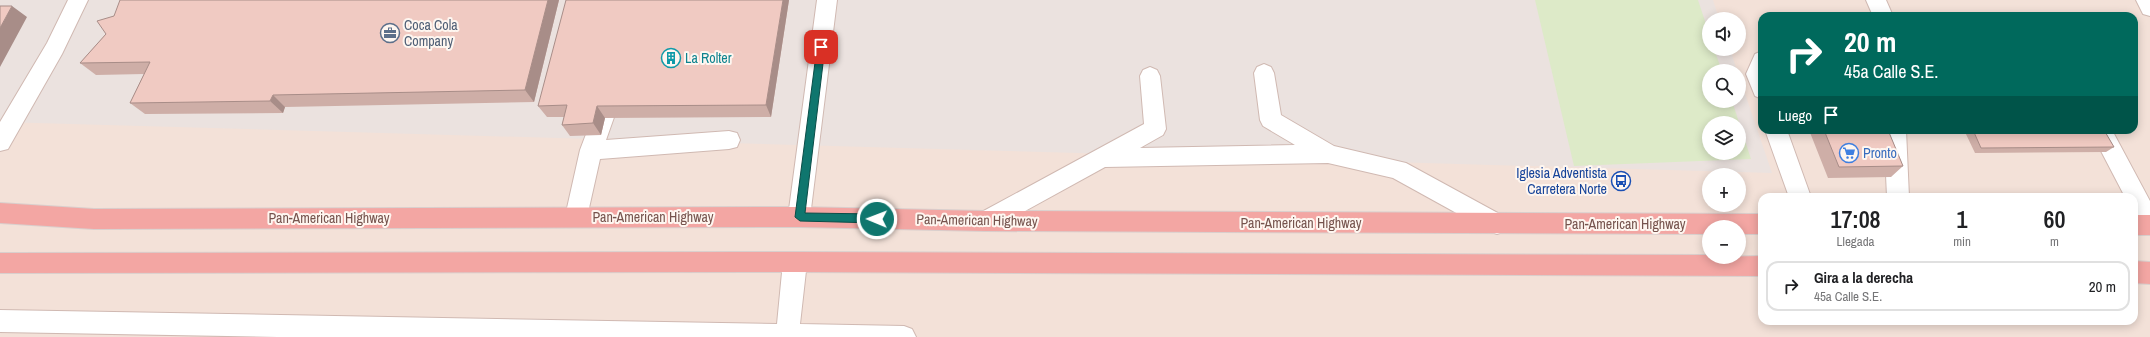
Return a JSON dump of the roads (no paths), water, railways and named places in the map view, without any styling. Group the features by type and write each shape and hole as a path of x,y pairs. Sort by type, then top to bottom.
{"highway":[{"name":"Pan-American Highway","path":"0,213 94,219 800,217 986,221 1758,224"},
{"path":"2138,225 2150,224"},
{"path":"0,263 795,262 1758,266"},
{"path":"2138,272 2150,273"}],"street":[{"path":"0,142 55,48 78,0"},
{"path":"800,217 827,0"},
{"path":"1876,0 1881,12"},
{"path":"2146,0 2150,8"},
{"path":"1758,69 1756,74 1758,79"},
{"path":"1264,74 1271,120 1329,154"},
{"path":"986,221 1155,129 1150,76"},
{"path":"576,217 591,150 612,90"},
{"path":"1777,134 1799,193"},
{"path":"1895,134 1898,193"},
{"path":"2103,134 2134,193"},
{"path":"591,150 729,140"},
{"path":"1104,158 1329,154 1398,170 1497,224"},
{"path":"2138,201 2150,224"},
{"path":"0,204 94,219"},
{"path":"787,336 795,262"},
{"path":"1,323 339,333 904,337"}],"place":[{"name":"Coca Cola Company","path":"390,33"},
{"name":"La Rolter","path":"671,58"},
{"name":"Pronto","path":"1849,153"},
{"name":"Iglesia Adventista Carretera Norte","path":"1621,181"}]}
